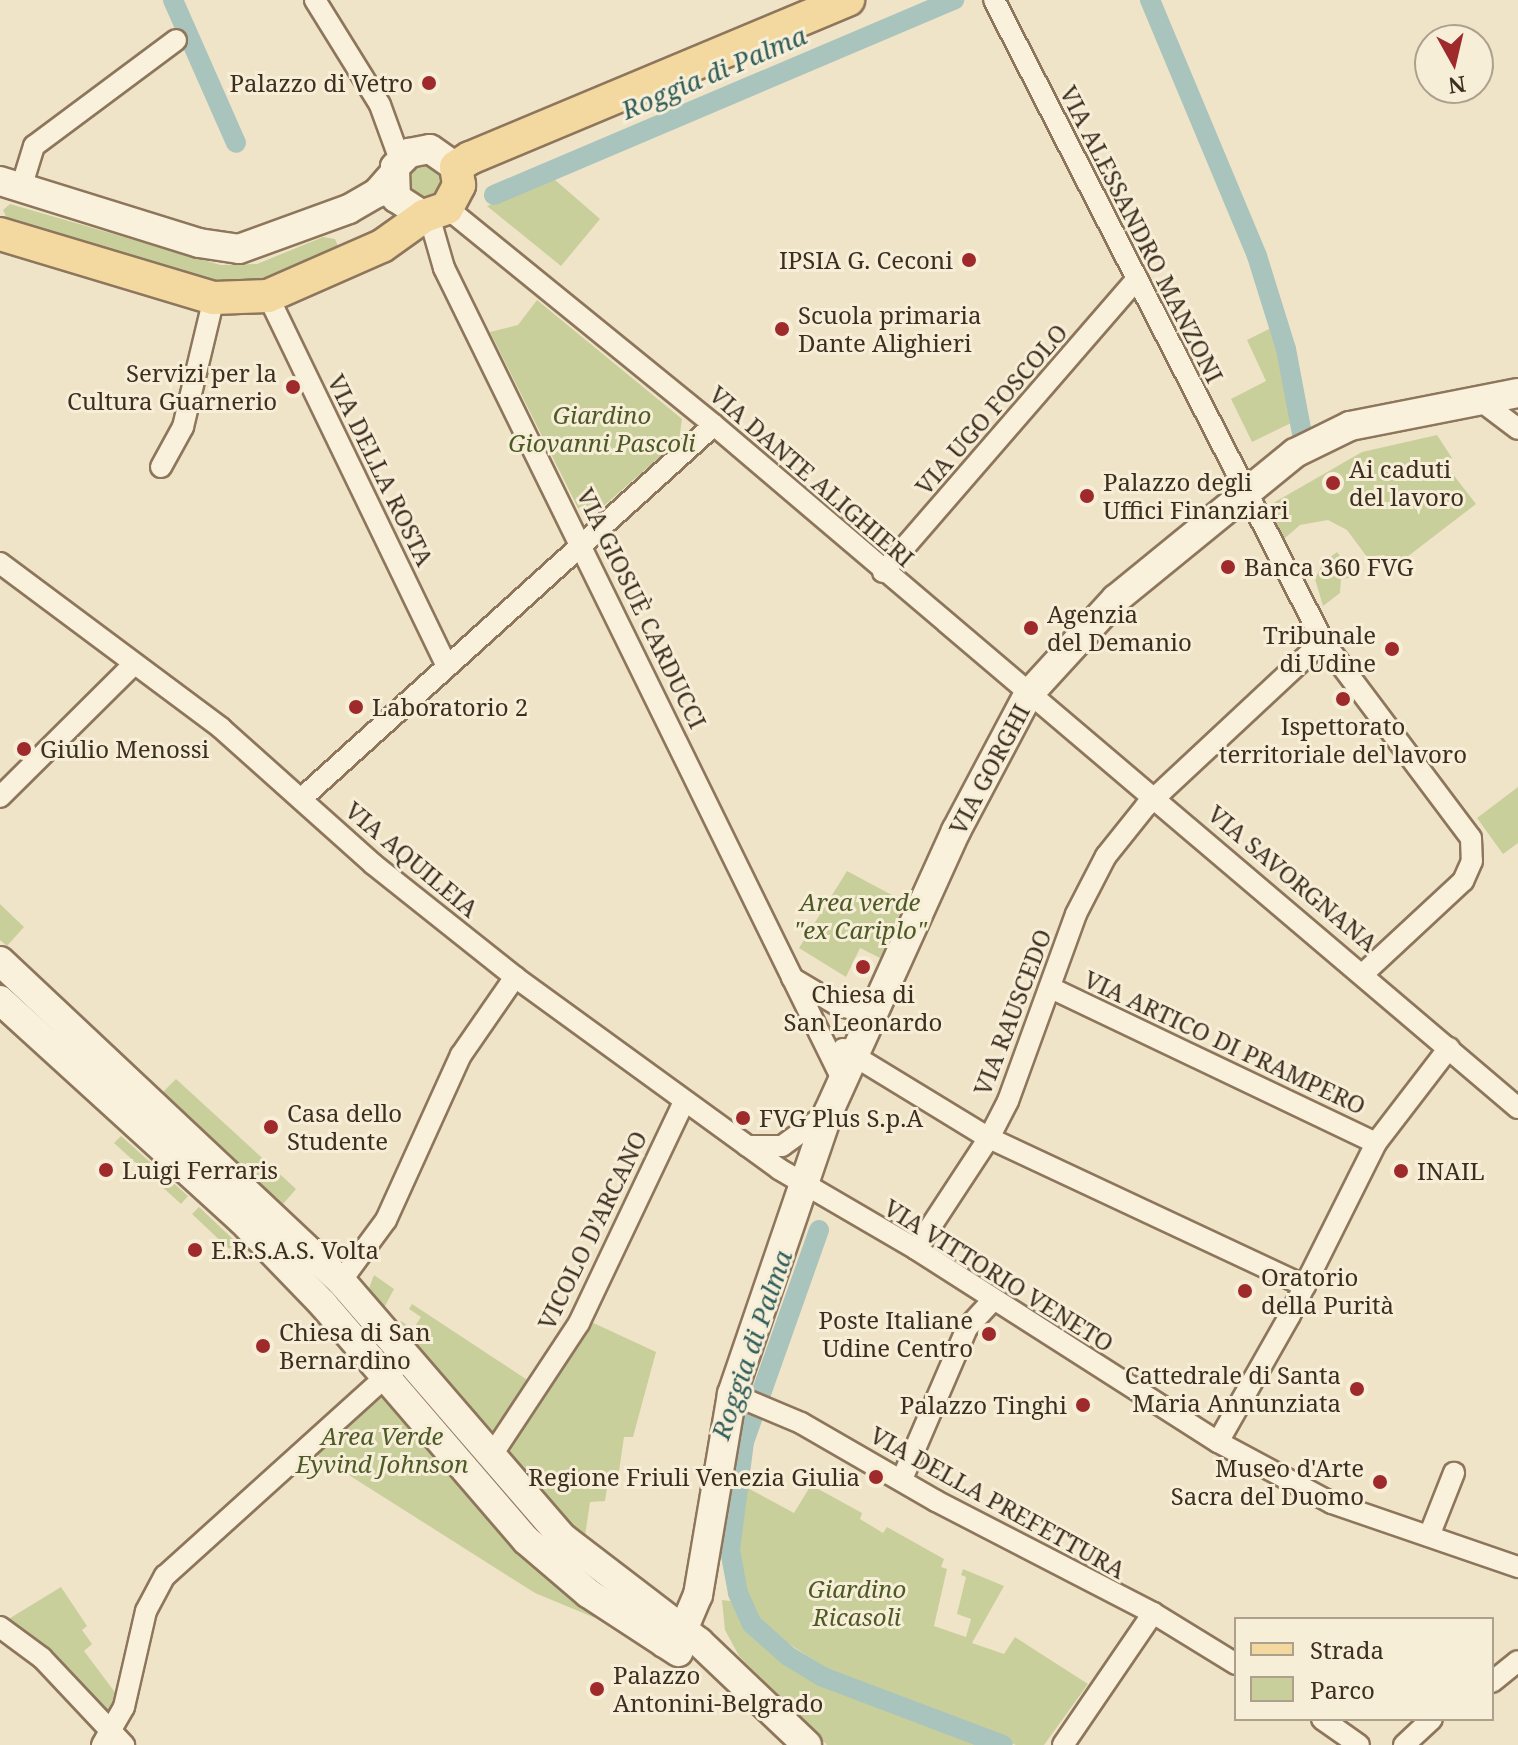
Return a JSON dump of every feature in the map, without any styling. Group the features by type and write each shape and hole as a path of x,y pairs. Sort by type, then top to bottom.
{"main road":[{"path":"0,234 214,298 268,296 389,243 433,213 459,185 456,167 848,0"}],"street":[{"path":"315,0 380,105 396,168 396,198 412,213 433,213"},
{"name":"VIA ALESSANDRO MANZONI","path":"994,0 1243,492 1323,641 1471,838 1472,861 1463,881 1364,973"},
{"path":"176,40 34,146 11,184 199,243 239,249 349,209 377,193 396,168 430,149 456,167"},
{"name":"VIA DANTE ALIGHIERI","path":"433,213 714,425 1028,695"},
{"name":"VIA GIOSUÈ CARDUCCI","path":"433,213 444,268 821,1036 847,1067 989,1138 1305,1286"},
{"name":"VIA UGO FOSCOLO","path":"883,572 1137,279"},
{"name":"VIA DELLA ROSTA","path":"268,296 447,666"},
{"path":"161,467 183,427 214,298"},
{"name":"VIA GORGHI","path":"682,1638 698,1595 741,1398 801,1183 847,1067 962,819 1028,695 1116,599 1243,492 1332,432 1518,393"},
{"path":"1481,401 1518,429"},
{"path":"301,799 714,425"},
{"name":"VIA AQUILEIA","path":"0,563 221,728 301,799 515,977 684,1102 801,1183"},
{"name":"VIA RAUSCEDO","path":"916,1249 989,1138 1051,988 1088,883 1157,797 1323,641"},
{"path":"0,797 134,664"},
{"name":"VIA SAVORGNANA","path":"1028,695 1157,797 1518,1108"},
{"path":"0,961 387,1376 526,1540 588,1593 682,1638"},
{"path":"341,1281 386,1220 461,1055 515,977"},
{"path":"792,978 839,1006 872,1013"},
{"name":"VIA ARTICO DI PRAMPERO","path":"1051,988 1376,1143"},
{"path":"0,1000 142,1110 341,1281 490,1458 563,1538 650,1607 807,1745"},
{"path":"1218,1442 1305,1286 1376,1143 1449,1048"},
{"name":"VICOLO D'ARCANO","path":"490,1458 579,1323 684,1102"},
{"path":"747,1146 782,1146 828,1113"},
{"name":"VIA VITTORIO VENETO","path":"801,1183 916,1249 992,1301 1218,1442 1332,1503 1518,1567"},
{"path":"902,1479 967,1328 992,1301"},
{"path":"113,1741 146,1611 175,1564 408,1357"},
{"name":"VIA DELLA PREFETTURA","path":"741,1398 902,1479 1153,1613 1234,1663"},
{"path":"1429,1536 1454,1473"},
{"path":"650,1607 678,1609 698,1595 713,1636 736,1682"},
{"path":"1063,1745 1153,1613"},
{"path":"0,1627 42,1658 113,1741"},
{"path":"1494,1680 1518,1661"},
{"path":"1325,1721 1359,1745"},
{"path":"1404,1745 1430,1721"}],"green space":[{"path":"425,162 443,172 445,186 432,202 408,195 405,176 412,166"},
{"path":"554,179 600,219 561,266 487,206"},
{"path":"10,204 221,265 257,264 323,237 335,239 338,246 263,281 220,283 8,221 3,210"},
{"name":"Giardino Giovanni Pascoli","path":"537,300 682,419 679,440 598,511 578,508 490,332 518,325"},
{"path":"1271,328 1295,421 1252,442 1231,399 1266,381 1247,340"},
{"path":"1437,435 1452,458 1445,464 1476,504 1394,567 1384,555 1367,557 1347,530 1328,520 1300,525 1277,545 1268,511 1275,502 1362,452"},
{"path":"1337,552 1355,577 1341,579 1340,593 1323,606 1315,579 1323,563"},
{"path":"1518,787 1518,843 1503,854 1477,818"},
{"name":"Area verde \"ex Cariplo\"","path":"847,871 905,902 880,958 860,948 846,977 799,948"},
{"path":"0,904 24,927 7,946 0,940"},
{"path":"176,1079 296,1189 283,1204 161,1094"},
{"path":"121,1136 188,1196 181,1204 114,1143"},
{"path":"199,1207 236,1242 229,1249 192,1214"},
{"path":"374,1275 394,1289 384,1308 369,1288"},
{"path":"412,1304 532,1383 491,1439 398,1325 401,1321 413,1329 421,1317 409,1309"},
{"path":"587,1320 656,1352 633,1437 624,1437 619,1471 610,1470 605,1501 590,1502 584,1543 496,1455"},
{"name":"Area Verde Eyvind Johnson","path":"389,1392 617,1627 535,1593 314,1453"},
{"name":"Giardino Ricasoli","path":"811,1485 862,1513 860,1519 883,1533 887,1527 944,1559 941,1567 947,1569 934,1626 966,1637 971,1619 957,1614 966,1577 961,1575 963,1569 1004,1586 972,1643 1004,1654 1015,1637 1088,1684 1044,1745 1016,1745 841,1678 760,1625 744,1597 738,1560 744,1486 794,1513"},
{"path":"61,1587 87,1626 82,1630 92,1644 84,1651 120,1699 109,1723 52,1651 7,1620"},
{"path":"722,1600 739,1602 749,1625 797,1668 994,1745 827,1745 739,1656 725,1630"}],"waterway":[{"name":"Roggia di Palma","path":"173,0 236,143"},
{"name":"Roggia di Palma","path":"494,195 954,0"},
{"name":"Roggia di Palma","path":"1150,0 1257,256 1286,349 1302,434"},
{"name":"Roggia di Palma","path":"819,1230 744,1442 730,1550 738,1593 752,1624 788,1656 823,1677 1003,1745"}],"place":[{"name":"Palazzo di Vetro","path":"429,83"},
{"name":"IPSIA G. Ceconi","path":"969,260"},
{"name":"Scuola primaria Dante Alighieri","path":"782,329"},
{"name":"Servizi per la Cultura Guarnerio","path":"293,387"},
{"name":"Ai caduti del lavoro","path":"1333,483"},
{"name":"Palazzo degli Uffici Finanziari","path":"1087,496"},
{"name":"Banca 360 FVG","path":"1228,567"},
{"name":"Agenzia del Demanio","path":"1031,628"},
{"name":"Tribunale di Udine","path":"1392,649"},
{"name":"Ispettorato territoriale del lavoro","path":"1343,699"},
{"name":"Laboratorio 2","path":"356,707"},
{"name":"Giulio Menossi","path":"24,749"},
{"name":"Chiesa di San Leonardo","path":"863,967"},
{"name":"FVG Plus S.p.A","path":"743,1118"},
{"name":"Casa dello Studente","path":"271,1127"},
{"name":"Luigi Ferraris","path":"106,1170"},
{"name":"INAIL","path":"1401,1171"},
{"name":"E.R.S.A.S. Volta","path":"195,1250"},
{"name":"Oratorio della Purità","path":"1245,1291"},
{"name":"Poste Italiane Udine Centro","path":"989,1334"},
{"name":"Chiesa di San Bernardino","path":"263,1346"},
{"name":"Cattedrale di Santa Maria Annunziata","path":"1357,1389"},
{"name":"Palazzo Tinghi","path":"1083,1405"},
{"name":"Regione Friuli Venezia Giulia","path":"876,1477"},
{"name":"Museo d'Arte Sacra del Duomo","path":"1380,1482"},
{"name":"Palazzo Antonini-Belgrado","path":"597,1689"}]}
